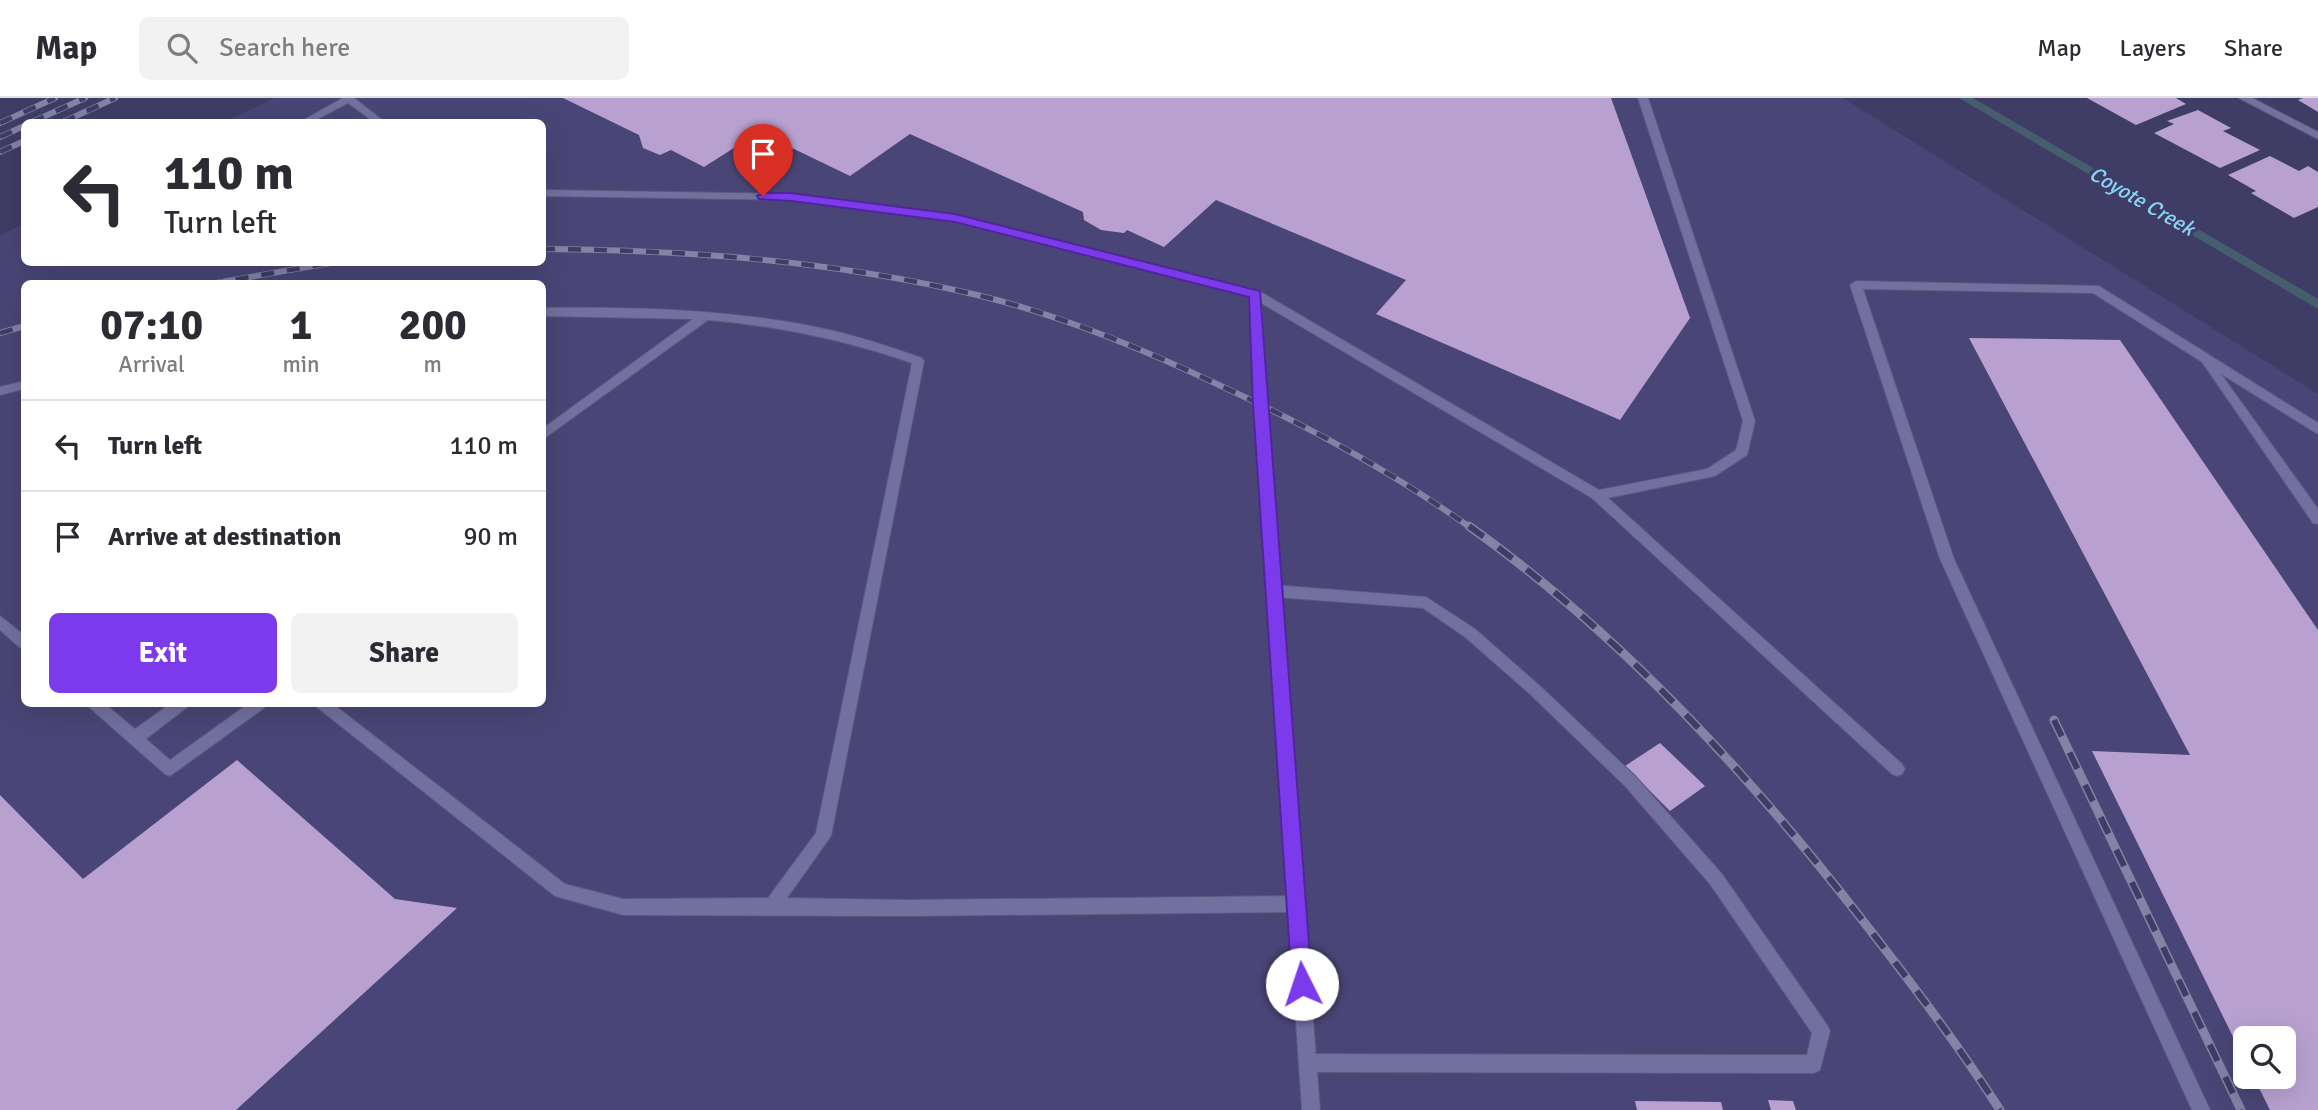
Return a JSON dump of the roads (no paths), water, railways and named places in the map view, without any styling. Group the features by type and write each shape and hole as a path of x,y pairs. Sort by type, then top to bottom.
{"street":[{"path":"1597,495 1710,473 1742,452 1749,421 1643,98"},
{"path":"2244,98 2318,136"},
{"path":"311,119 350,99 376,119"},
{"path":"546,193 791,197 955,218 1255,294 1597,495 1897,769"},
{"path":"2201,1110 1947,559 1856,285 2095,289 2318,429"},
{"path":"1255,294 1260,405 1311,1110"},
{"path":"546,312 642,311 760,321 870,342 918,361 823,836 772,906"},
{"path":"546,433 705,316"},
{"path":"2202,356 2318,519"},
{"path":"0,391 21,386"},
{"path":"1274,592 1426,603 1470,633 1535,690 1630,781 1716,879 1821,1031 1814,1064 1308,1063"},
{"path":"0,622 21,640"},
{"path":"99,707 170,769 255,707"},
{"path":"135,738 177,707"},
{"path":"327,707 561,891 623,907 908,908 1297,904"}],"waterway":[{"name":"Coyote Creek","path":"1965,98 2318,305"}],"railway":[{"path":"0,123 55,98"},
{"path":"39,119 85,98"},
{"path":"70,119 115,98"},
{"path":"0,137 21,127"},
{"path":"0,152 21,142"},
{"path":"546,249 707,255 815,266 923,283 1039,312 1160,358 1285,417 1380,469 1471,528"},
{"path":"233,280 313,266"},
{"path":"0,333 21,327"},
{"path":"1469,526 1578,612 1678,707 1726,758 1860,917 1967,1060 2000,1110"},
{"path":"2054,720 2241,1110"}]}
